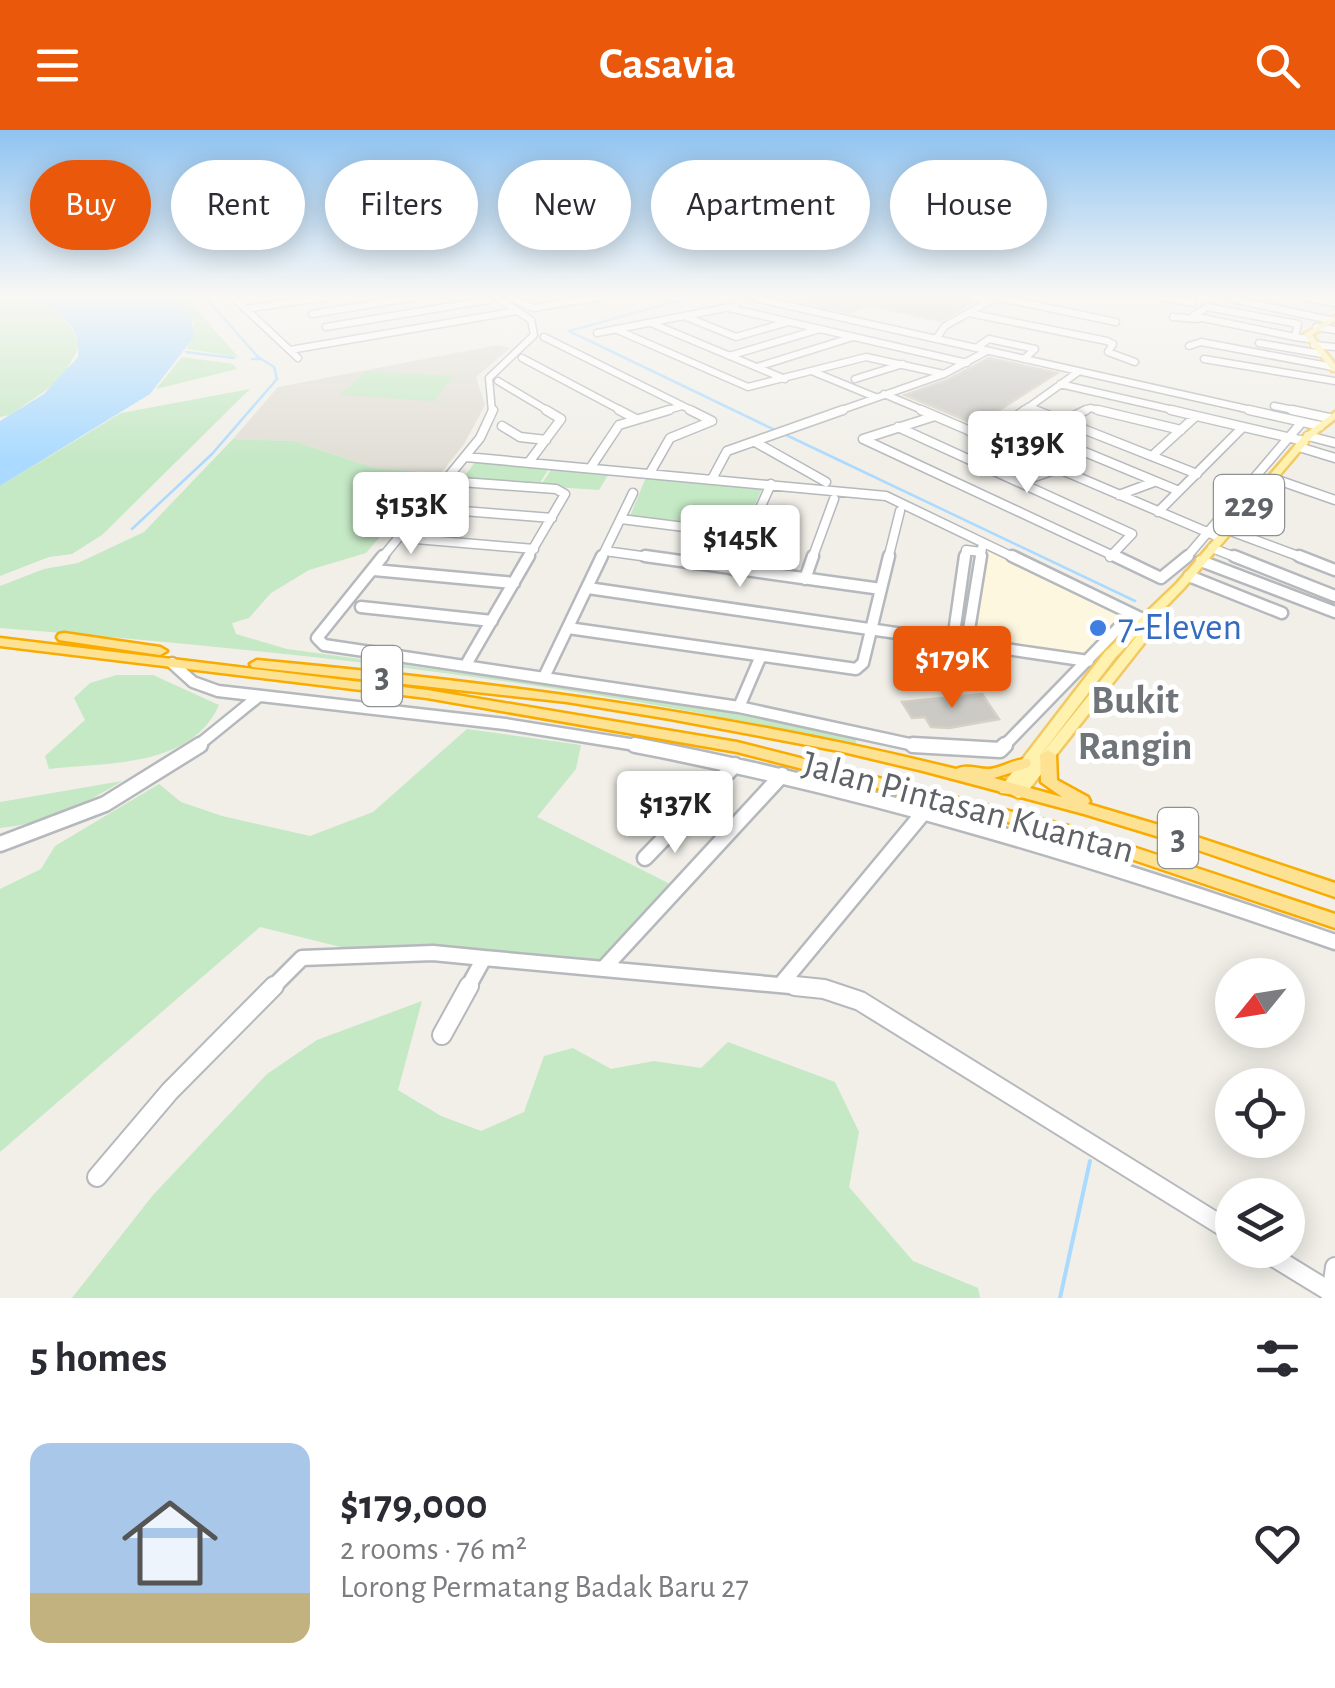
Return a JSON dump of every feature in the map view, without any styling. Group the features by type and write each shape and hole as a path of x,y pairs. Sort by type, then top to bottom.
{"highway":[{"name":"Jalan Pintasan Kuantan","path":"0,633 550,695 763,731 1066,805 1335,890"},
{"name":"Jalan Pintasan Kuantan","path":"0,642 564,716 642,730 736,756 1070,832 1335,920"},
{"path":"564,716 624,719 691,731 980,798 1011,794 1021,810 1176,858 1335,920"},
{"path":"642,730 651,750"},
{"path":"1048,755 1049,782 1062,792 1181,839"},
{"path":"712,760 736,756"},
{"path":"890,760 991,774 1023,764"},
{"path":"1066,805 1056,808 1055,815 1071,826"}],"main road":[{"name":"229","path":"1011,794 1023,764 1110,655 1185,580 1304,441 1328,420"},
{"name":"229","path":"1011,794 1048,755 1143,620"}],"street":[{"path":"292,352 298,358"},
{"path":"466,457 886,496 982,547 1143,620 1088,661 1000,750 914,744 739,707 318,642 322,631 466,457 494,406 489,378 517,352"},
{"path":"571,352 712,424 670,438 650,472"},
{"path":"664,352 745,387 863,357 944,374"},
{"path":"679,358 703,352"},
{"path":"718,352 785,379"},
{"path":"729,356 744,352"},
{"path":"756,367 806,352"},
{"path":"917,352 967,363"},
{"path":"712,479 724,453 944,374 985,352"},
{"path":"993,352 1302,422 1328,420"},
{"path":"1024,359 1033,352"},
{"path":"1110,352 1136,363 1114,380"},
{"path":"1250,352 1334,368"},
{"path":"1057,367 1072,357"},
{"path":"522,358 636,419"},
{"path":"1204,359 1335,381"},
{"path":"855,380 903,364"},
{"path":"1091,375 1105,365"},
{"path":"1213,372 1218,368 1335,389"},
{"path":"813,371 935,416 1208,533 1224,534 1335,570"},
{"path":"1078,372 1010,420 1179,491"},
{"path":"498,380 559,417 560,424 529,462"},
{"path":"1060,384 1288,438 1335,442"},
{"path":"591,467 617,427 682,406"},
{"path":"1028,406 1197,474"},
{"path":"1274,406 1328,420"},
{"path":"1064,421 1090,408 1181,430"},
{"path":"935,416 864,439 1161,578 1170,576 1302,422"},
{"path":"1152,456 1196,416"},
{"path":"969,431 990,422"},
{"path":"502,426 523,438 546,440"},
{"path":"1158,512 1243,427"},
{"path":"898,428 1132,534 1110,557"},
{"path":"1304,441 1335,458"},
{"path":"754,442 826,482"},
{"path":"1020,482 1057,469"},
{"path":"1272,478 1335,500"},
{"path":"447,480 561,490 565,496 468,663"},
{"path":"1119,495 1154,482"},
{"path":"732,569 771,484"},
{"path":"545,675 633,493"},
{"path":"805,579 834,499"},
{"path":"438,509 552,518"},
{"path":"568,628 856,669 863,664 900,512"},
{"path":"621,519 748,535"},
{"path":"416,539 534,549"},
{"path":"952,640 966,550 982,547"},
{"path":"967,642 982,547"},
{"path":"1212,548 1335,596"},
{"path":"605,551 880,589"},
{"path":"1201,561 1335,612"},
{"path":"374,570 514,583"},
{"path":"1185,580 1282,613"},
{"path":"588,588 1088,661"},
{"path":"361,607 492,621"},
{"path":"739,707 760,658"},
{"path":"172,663 203,687 503,723 712,760"},
{"path":"0,844 58,826 133,792 258,696"},
{"path":"646,858 736,756 782,776 1168,882 1335,942"},
{"path":"603,969 782,776"},
{"path":"782,983 924,812"},
{"path":"98,1177 170,1091 302,958 433,953 782,983 860,1001 1215,1221"},
{"path":"442,1035 484,958"},
{"path":"1289,1268 1330,1295 1335,1267"}],"shaded area":[{"path":"464,352 506,352 476,377 485,405 464,444 441,473 374,468 294,441 233,439 278,387"},
{"path":"989,550 1126,615 1084,658 975,642"}],"green space":[{"path":"0,352 77,352 61,380 10,415 0,417"},
{"path":"203,352 233,352 238,357"},
{"path":"182,357 233,364 237,369 156,389"},
{"path":"366,371 454,376 433,401 340,395"},
{"path":"250,389 102,535 72,554 49,557 0,576 0,486 121,413"},
{"path":"233,439 294,441 374,468 436,473 366,553 309,570 271,593 249,618 232,623 236,634 287,649 733,710 857,737 855,745 646,703 430,671 0,628 0,586 44,569 78,563 144,532"},
{"path":"475,462 548,470 538,486 461,481"},
{"path":"551,470 608,475 599,490 540,486"},
{"path":"647,475 763,487 742,531 630,516"},
{"path":"117,675 153,675 219,705 206,726 189,741 168,751 121,762 49,769 45,756 85,720 74,698 90,683"},
{"path":"467,729 581,745 576,769 537,817 672,885 598,963 377,956 260,927 0,1152 0,889 41,869 55,846 159,784 181,802 222,816 310,836 373,812"},
{"path":"122,781 64,812 0,828 0,802"},
{"path":"422,1001 398,1090 441,1116 481,1131 524,1112 544,1056 573,1048 611,1069 654,1061 701,1068 728,1042 835,1082 859,1132 849,1187 913,1261 978,1288 980,1298 72,1298 153,1195 267,1074 317,1040"}],"water":[{"path":"78,352 183,352 150,394 0,486 0,421 44,394 78,357"}],"building":[{"path":"989,358 1057,373 990,416 970,422 905,395 947,380"},
{"path":"982,694 999,719 949,728 931,727 925,717 912,718 902,702"}],"waterway":[{"path":"186,352 234,358"},
{"path":"132,529 212,454 277,379 274,367 253,352"},
{"path":"612,352 777,431"},
{"path":"252,359 260,359"},
{"path":"784,434 1135,601"},
{"path":"1060,1298 1090,1161"}],"place":[{"name":"7-Eleven","path":"1098,628"}],"district":[{"name":"Bukit Rangin","path":"1135,724"}]}
